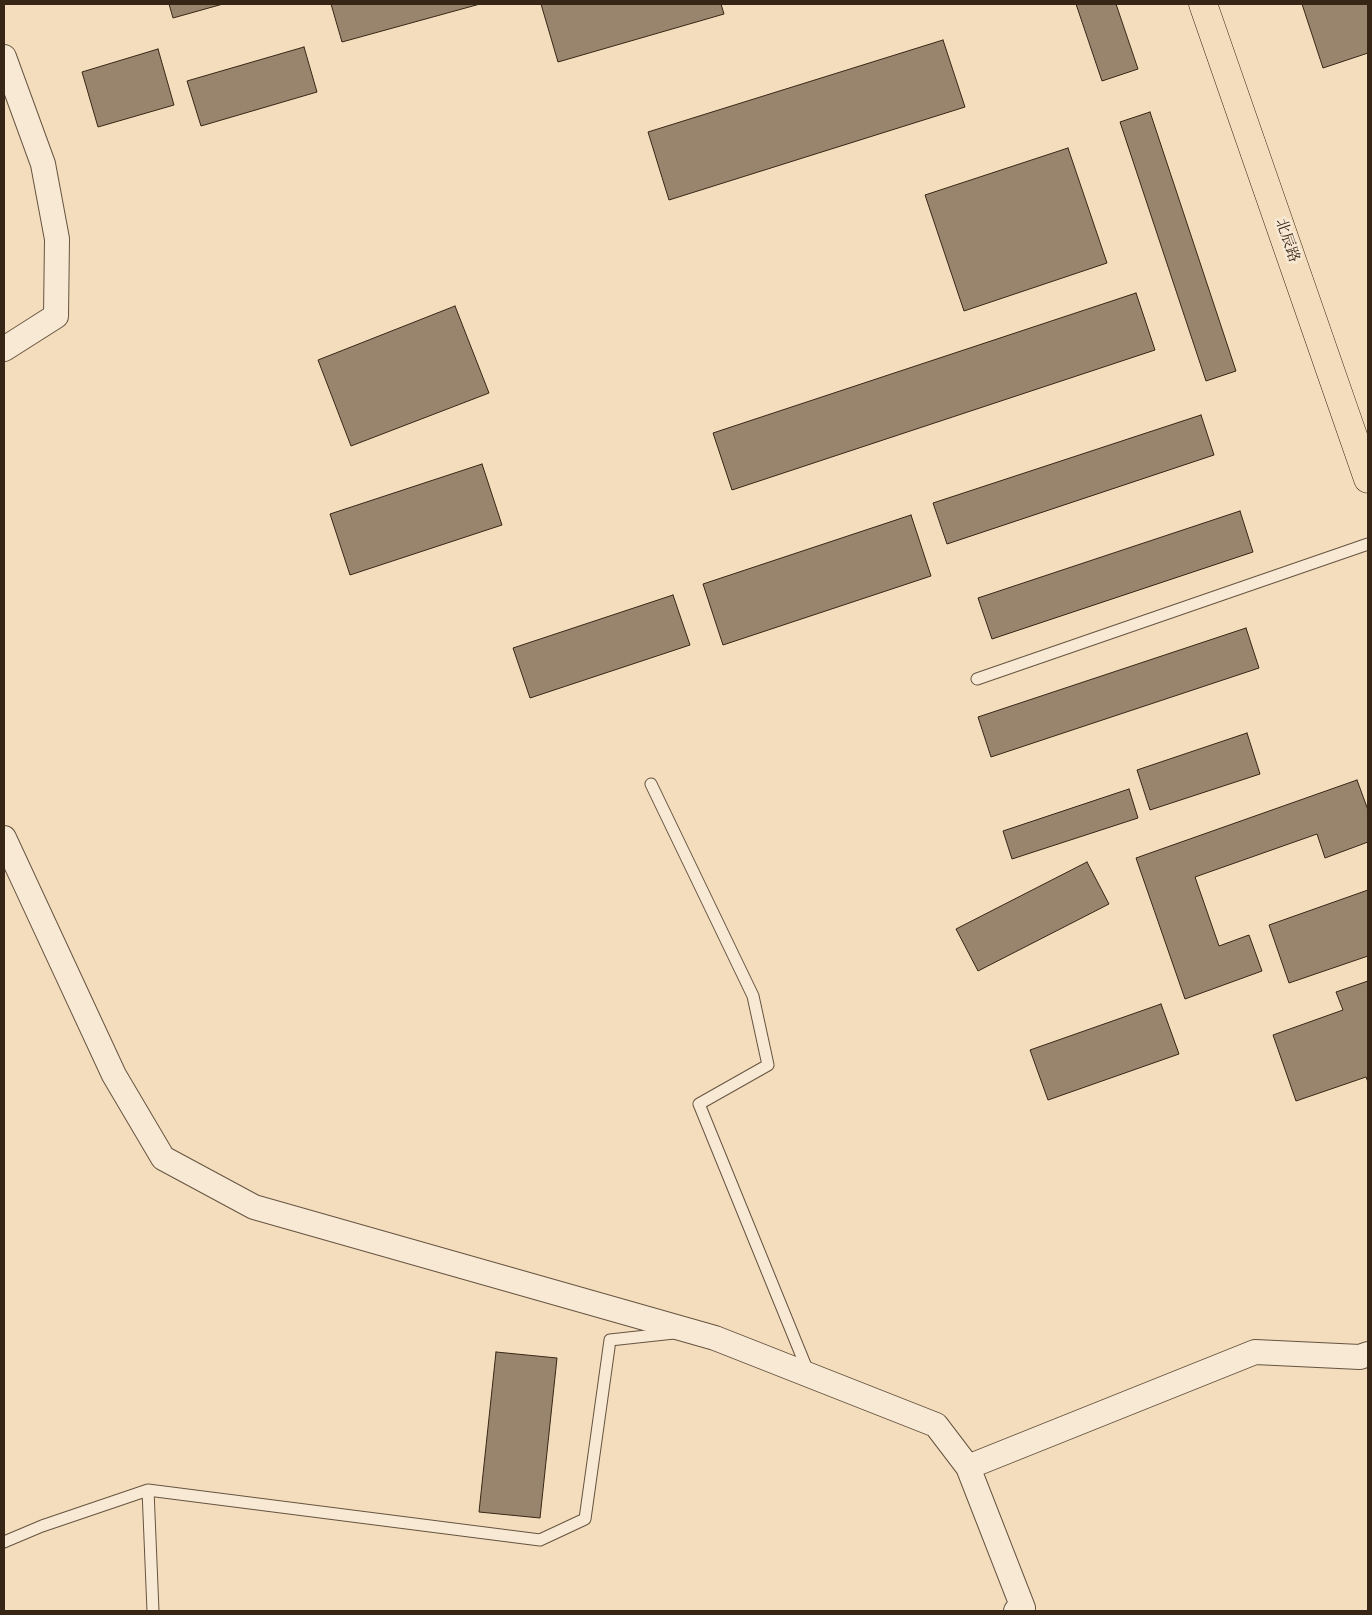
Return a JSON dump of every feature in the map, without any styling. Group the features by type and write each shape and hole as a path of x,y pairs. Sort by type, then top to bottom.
{"main road":[{"name":"北辰路","path":"1203,4 1368,479"}],"street":[{"path":"4,57 43,164 57,239 56,316 4,349"},
{"path":"4,838 114,1074 163,1158 254,1206 715,1338 936,1425 968,1467 1023,1608 1016,1611"},
{"path":"968,1467 1255,1352 1360,1357 1368,1354"}],"lane":[{"path":"977,679 1368,544"},
{"path":"651,784 753,996 768,1065 699,1104 810,1375"},
{"path":"4,1542 42,1526 148,1490 540,1540 585,1519 610,1340 691,1331"},
{"path":"148,1490 153,1611"}],"building":[{"path":"169,4 223,4 173,18"},
{"path":"331,4 480,4 342,42"},
{"path":"541,4 721,4 724,14 558,62"},
{"path":"1076,4 1116,4 1138,69 1102,81"},
{"path":"1302,4 1368,4 1368,53 1323,68"},
{"path":"943,40 965,107 669,200 648,132"},
{"path":"304,47 317,92 201,126 187,81"},
{"path":"158,49 174,105 98,127 82,72"},
{"path":"1150,112 1236,371 1206,381 1120,122"},
{"path":"1068,148 1107,263 964,311 925,195"},
{"path":"1136,293 1155,350 732,490 713,433"},
{"path":"455,306 489,393 351,446 318,360"},
{"path":"1201,415 1214,455 947,544 933,503"},
{"path":"482,464 502,525 350,575 330,514"},
{"path":"1240,511 1253,552 992,639 978,598"},
{"path":"911,515 931,576 723,645 703,584"},
{"path":"673,595 690,645 530,698 513,648"},
{"path":"1246,628 1259,668 991,757 978,717"},
{"path":"1247,733 1260,774 1150,810 1137,770"},
{"path":"1357,780 1368,810 1368,842 1325,858 1317,834 1195,877 1219,946 1249,935 1262,971 1185,999 1136,858"},
{"path":"1129,789 1138,818 1012,859 1003,831"},
{"path":"1087,862 1109,904 978,971 956,929"},
{"path":"1368,890 1368,956 1289,983 1269,925"},
{"path":"1368,981 1368,1082 1366,1077 1296,1101 1273,1035 1343,1010 1336,992"},
{"path":"1161,1004 1179,1054 1048,1100 1030,1050"},
{"path":"496,1352 557,1358 540,1518 479,1512"}]}
